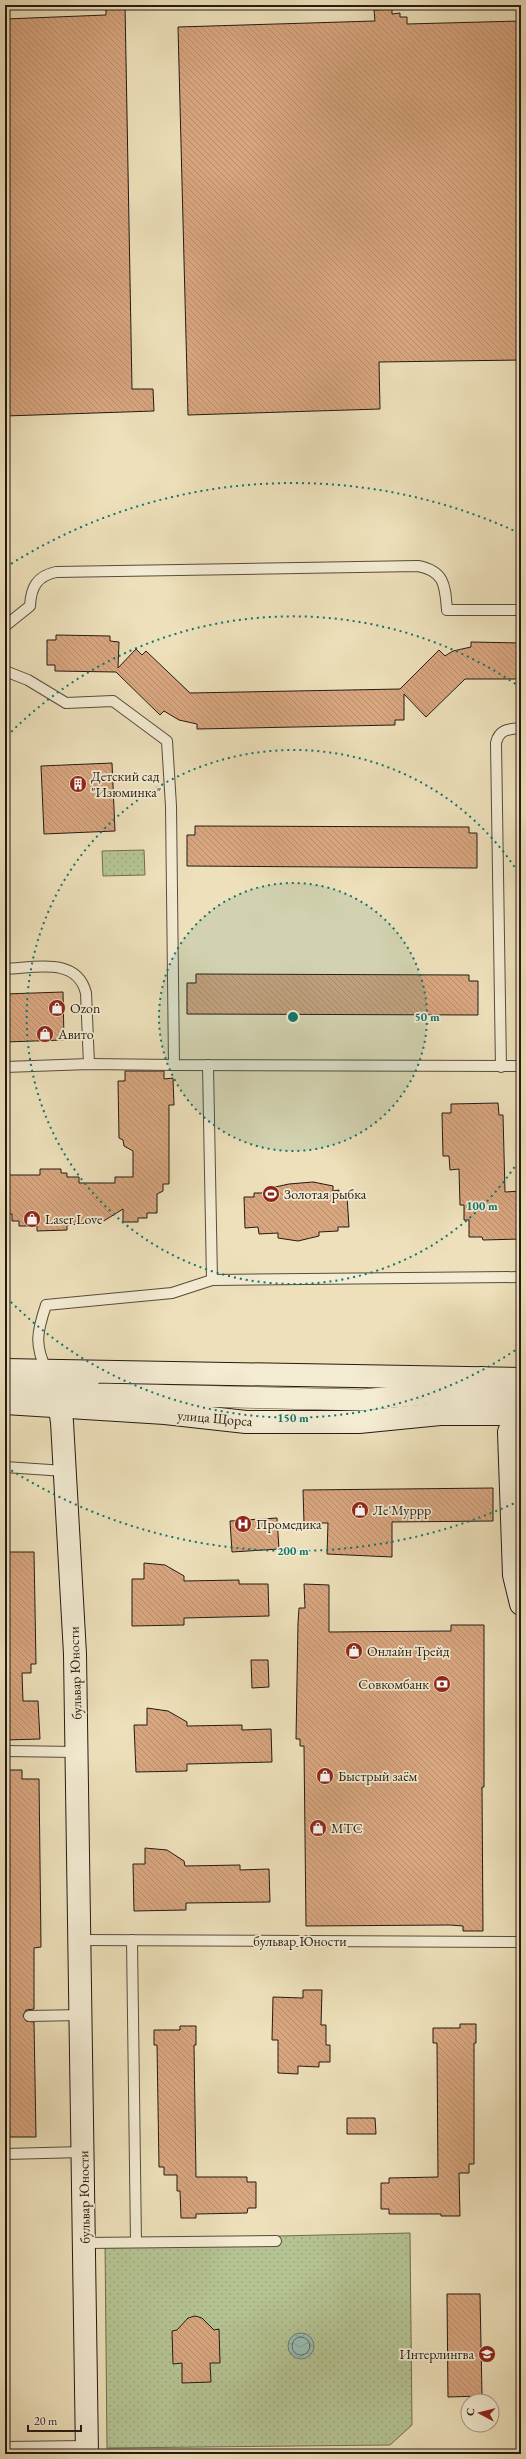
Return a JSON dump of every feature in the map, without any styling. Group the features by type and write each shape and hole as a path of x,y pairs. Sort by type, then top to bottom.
{"street":[{"path":"5,1370 482,1378 521,1380"},
{"path":"47,1371 62,1397 95,1372"},
{"path":"482,1378 517,1412 514,1575 521,1597"},
{"name":"улица Щорса","path":"5,1389 166,1413 246,1422 359,1422 440,1414 487,1414 517,1412"},
{"name":"улица Щорса","path":"5,1403 62,1397 360,1400 439,1393 517,1412"},
{"name":"бульвар Юности","path":"62,1397 76,1654 87,2450"}],"lane":[{"path":"5,626 30,606 33,587 38,580 47,574 56,572 418,566 428,568 437,573 443,581 447,610 521,610"},
{"path":"5,671 28,680 66,703 113,701 167,741 171,806 174,1065"},
{"path":"500,1067 496,742 500,734 504,731 521,728"},
{"path":"5,969 59,967 69,968 78,974 84,982 86,993 89,1064"},
{"path":"5,1067 89,1064 521,1066"},
{"path":"208,1065 212,1280"},
{"path":"47,1371 39,1355 37,1330 46,1305 172,1293 212,1280 521,1277"},
{"path":"5,1467 65,1471"},
{"path":"5,1751 77,1752"},
{"name":"бульвар Юности","path":"80,1940 521,1942"},
{"path":"132,1940 136,2242"},
{"path":"29,2016 81,2015"},
{"path":"5,2154 83,2152"},
{"path":"84,2243 276,2241"},
{"path":"5,2447 87,2450"}],"green space":[{"path":"144,850 145,875 103,876 102,851"},
{"path":"410,2233 412,2425 390,2445 107,2448 105,2240"}],"water":[{"path":"301,2333 310,2337 314,2346 310,2355 301,2359 292,2355 288,2346 292,2337"}],"building":[{"path":"106,5 125,5 132,389 153,389 154,411 5,416 5,19 106,15"},
{"path":"392,9 392,14 400,13 400,17 407,17 407,24 521,21 521,360 379,362 380,409 188,415 178,27 375,21 374,10"},
{"path":"56,635 110,636 110,641 119,642 118,668 136,649 142,655 146,651 190,693 400,689 439,650 445,656 453,651 471,647 471,642 521,643 521,679 465,679 426,717 404,694 404,720 395,720 395,725 197,729 197,724 179,720 164,711 160,715 116,672 55,671 55,665 47,665 47,640 56,640"},
{"name":"Детский сад \"Изюминка\"","path":"112,763 115,831 44,834 41,766"},
{"path":"195,826 469,827 469,833 477,833 477,868 187,866 187,835 195,835"},
{"path":"196,974 469,975 469,981 478,981 478,1015 187,1014 187,983 196,983"},
{"path":"63,992 64,1040 5,1042 5,994"},
{"path":"125,1071 164,1071 164,1079 173,1078 174,1105 169,1105 169,1184 163,1184 163,1191 157,1194 157,1213 147,1213 147,1218 138,1218 138,1222 123,1222 123,1209 102,1222 67,1225 67,1230 37,1231 37,1226 19,1226 19,1221 12,1221 12,1214 5,1214 5,1175 40,1175 40,1169 61,1169 61,1173 67,1173 67,1177 79,1177 79,1183 115,1183 115,1177 133,1177 133,1151 124,1146 123,1140 119,1138 118,1081 125,1081"},
{"path":"498,1103 499,1115 503,1115 505,1192 521,1191 521,1239 483,1240 482,1237 469,1237 469,1220 464,1220 464,1205 460,1205 459,1169 450,1170 449,1156 443,1156 442,1113 451,1113 451,1104"},
{"path":"313,1182 333,1186 333,1191 339,1190 339,1196 347,1196 349,1227 338,1227 338,1231 319,1232 319,1236 298,1241 278,1238 278,1233 259,1234 258,1227 245,1228 244,1197 254,1197 254,1193 266,1193 266,1189 289,1184"},
{"path":"493,1488 493,1521 392,1522 392,1557 327,1554 328,1523 304,1523 303,1490"},
{"path":"277,1518 279,1549 232,1552 230,1521"},
{"path":"5,1552 34,1552 36,1664 31,1664 31,1673 22,1673 23,1701 38,1701 40,1739 5,1740"},
{"path":"144,1563 165,1565 184,1576 184,1581 239,1580 239,1584 268,1584 269,1616 184,1618 184,1625 132,1626 132,1579 144,1579"},
{"path":"304,1584 329,1585 329,1632 451,1631 451,1625 484,1625 484,1787 482,1787 483,1931 463,1931 463,1926 450,1925 306,1926 304,1746 300,1746 300,1739 296,1739 298,1623 299,1608 305,1608"},
{"path":"251,1660 268,1660 269,1687 252,1688"},
{"path":"147,1708 168,1711 187,1722 187,1726 242,1725 242,1730 271,1729 272,1762 187,1764 187,1771 136,1772 134,1725 147,1725"},
{"path":"5,1770 22,1770 22,1779 39,1779 41,1947 34,1948 34,2009 26,2010 23,2016 26,2021 34,2022 36,2137 5,2137"},
{"path":"145,1848 167,1850 184,1861 185,1866 240,1865 240,1870 269,1869 270,1902 186,1903 186,1910 134,1911 133,1864 145,1864"},
{"path":"303,1990 322,1990 321,2025 326,2025 326,2045 330,2045 330,2062 319,2062 319,2067 298,2066 298,2074 278,2073 278,2040 272,2040 273,1997 303,1998"},
{"path":"460,2024 476,2024 476,2043 474,2043 474,2164 469,2164 469,2173 459,2173 460,2216 441,2216 441,2214 389,2214 389,2209 381,2209 381,2183 389,2183 389,2178 438,2177 437,2043 433,2043 433,2028 460,2028"},
{"path":"180,2026 196,2026 196,2045 194,2045 196,2177 247,2177 247,2182 256,2182 256,2208 248,2208 247,2213 196,2214 196,2218 181,2218 180,2191 177,2191 177,2175 164,2175 164,2167 159,2167 157,2045 154,2045 154,2030 180,2030"},
{"path":"347,2118 375,2118 376,2134 347,2134"},
{"path":"447,2294 480,2294 482,2393 460,2393 460,2397 448,2397"},
{"path":"195,2316 202,2318 214,2330 219,2329 220,2363 210,2363 211,2382 182,2383 182,2363 173,2364 172,2331 177,2330 188,2318"}],"place":[{"name":"Детский сад \"Изюминка\"","path":"78,784"},
{"name":"Ozon","path":"57,1008"},
{"name":"Авито","path":"45,1034"},
{"name":"Золотая рыбка","path":"271,1194"},
{"name":"Laser Love","path":"32,1219"},
{"name":"Ле'Муррр","path":"360,1510"},
{"name":"Промедика","path":"243,1524"},
{"name":"Онлайн Трейд","path":"354,1651"},
{"name":"Совкомбанк","path":"442,1684"},
{"name":"Быстрый заём","path":"325,1776"},
{"name":"МТС","path":"318,1828"},
{"name":"Интерлингва","path":"487,2354"}]}
